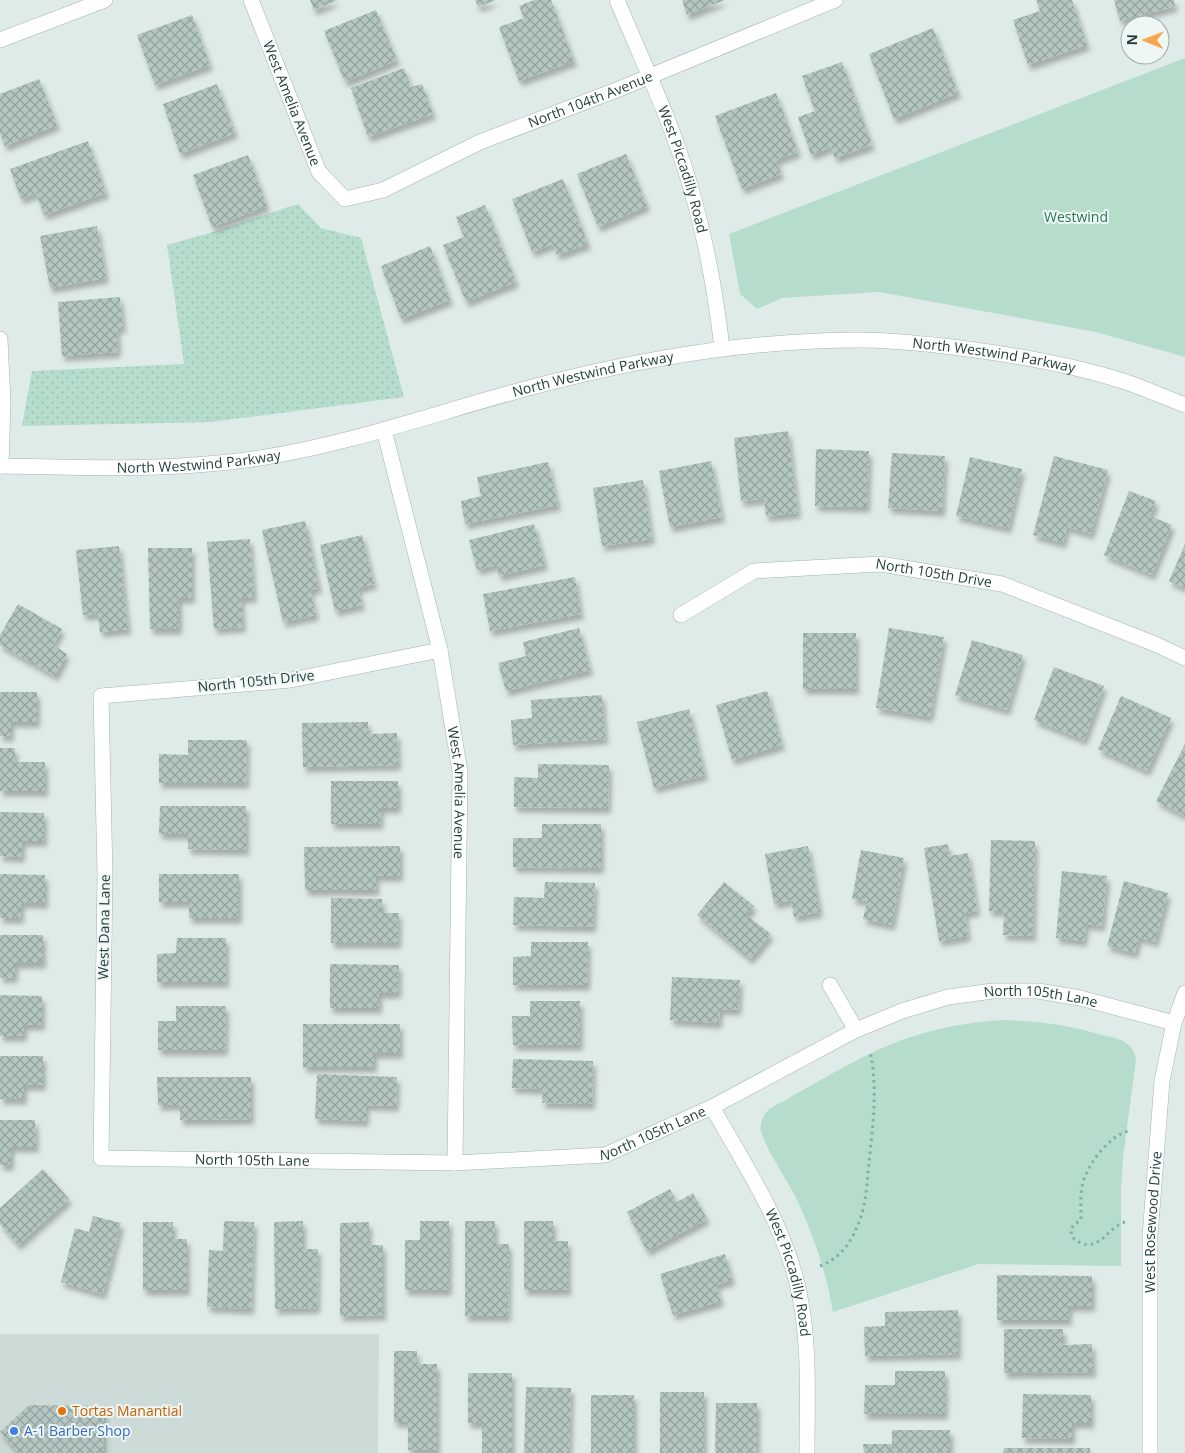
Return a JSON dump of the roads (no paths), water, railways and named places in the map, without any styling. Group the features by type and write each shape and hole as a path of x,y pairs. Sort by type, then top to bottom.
{"street":[{"path":"0,40 105,0"},
{"name":"West Amelia Avenue","path":"251,0 319,172 345,199"},
{"name":"West Piccadilly Road","path":"617,0 667,116 694,198 715,292 722,348"},
{"name":"North 104th Avenue","path":"345,199 383,190 480,142 619,89 835,0"},
{"path":"0,339 3,401 0,466"},
{"name":"North Westwind Parkway","path":"0,466 102,468 223,463 298,451 384,430 560,380 722,348 860,340 915,343 1032,358 1123,382 1185,405"},
{"name":"West Amelia Avenue","path":"384,430 440,650 460,772 455,1163"},
{"name":"North 105th Drive","path":"681,614 754,571 880,564 1002,584 1155,644 1185,658"},
{"name":"North 105th Drive","path":"100,696 291,680 440,650"},
{"name":"West Dana Lane","path":"100,696 105,874 101,1158"},
{"path":"830,984 856,1030"},
{"name":"North 105th Lane","path":"101,1158 455,1163 605,1155 712,1107 856,1030 925,1003 970,993 1017,990 1080,998 1174,1023"},
{"name":"West Rosewood Drive","path":"1150,1453 1150,1236 1162,1081 1174,1023 1185,993"},
{"name":"West Piccadilly Road","path":"712,1107 769,1209 782,1238 795,1276 800,1296 806,1341 807,1453"}],"place":[{"name":"Tortas Manantial","path":"62,1411"},
{"name":"A-1 Barber Shop","path":"14,1431"}],"park label":[{"name":"Westwind","path":"1076,217"}]}
